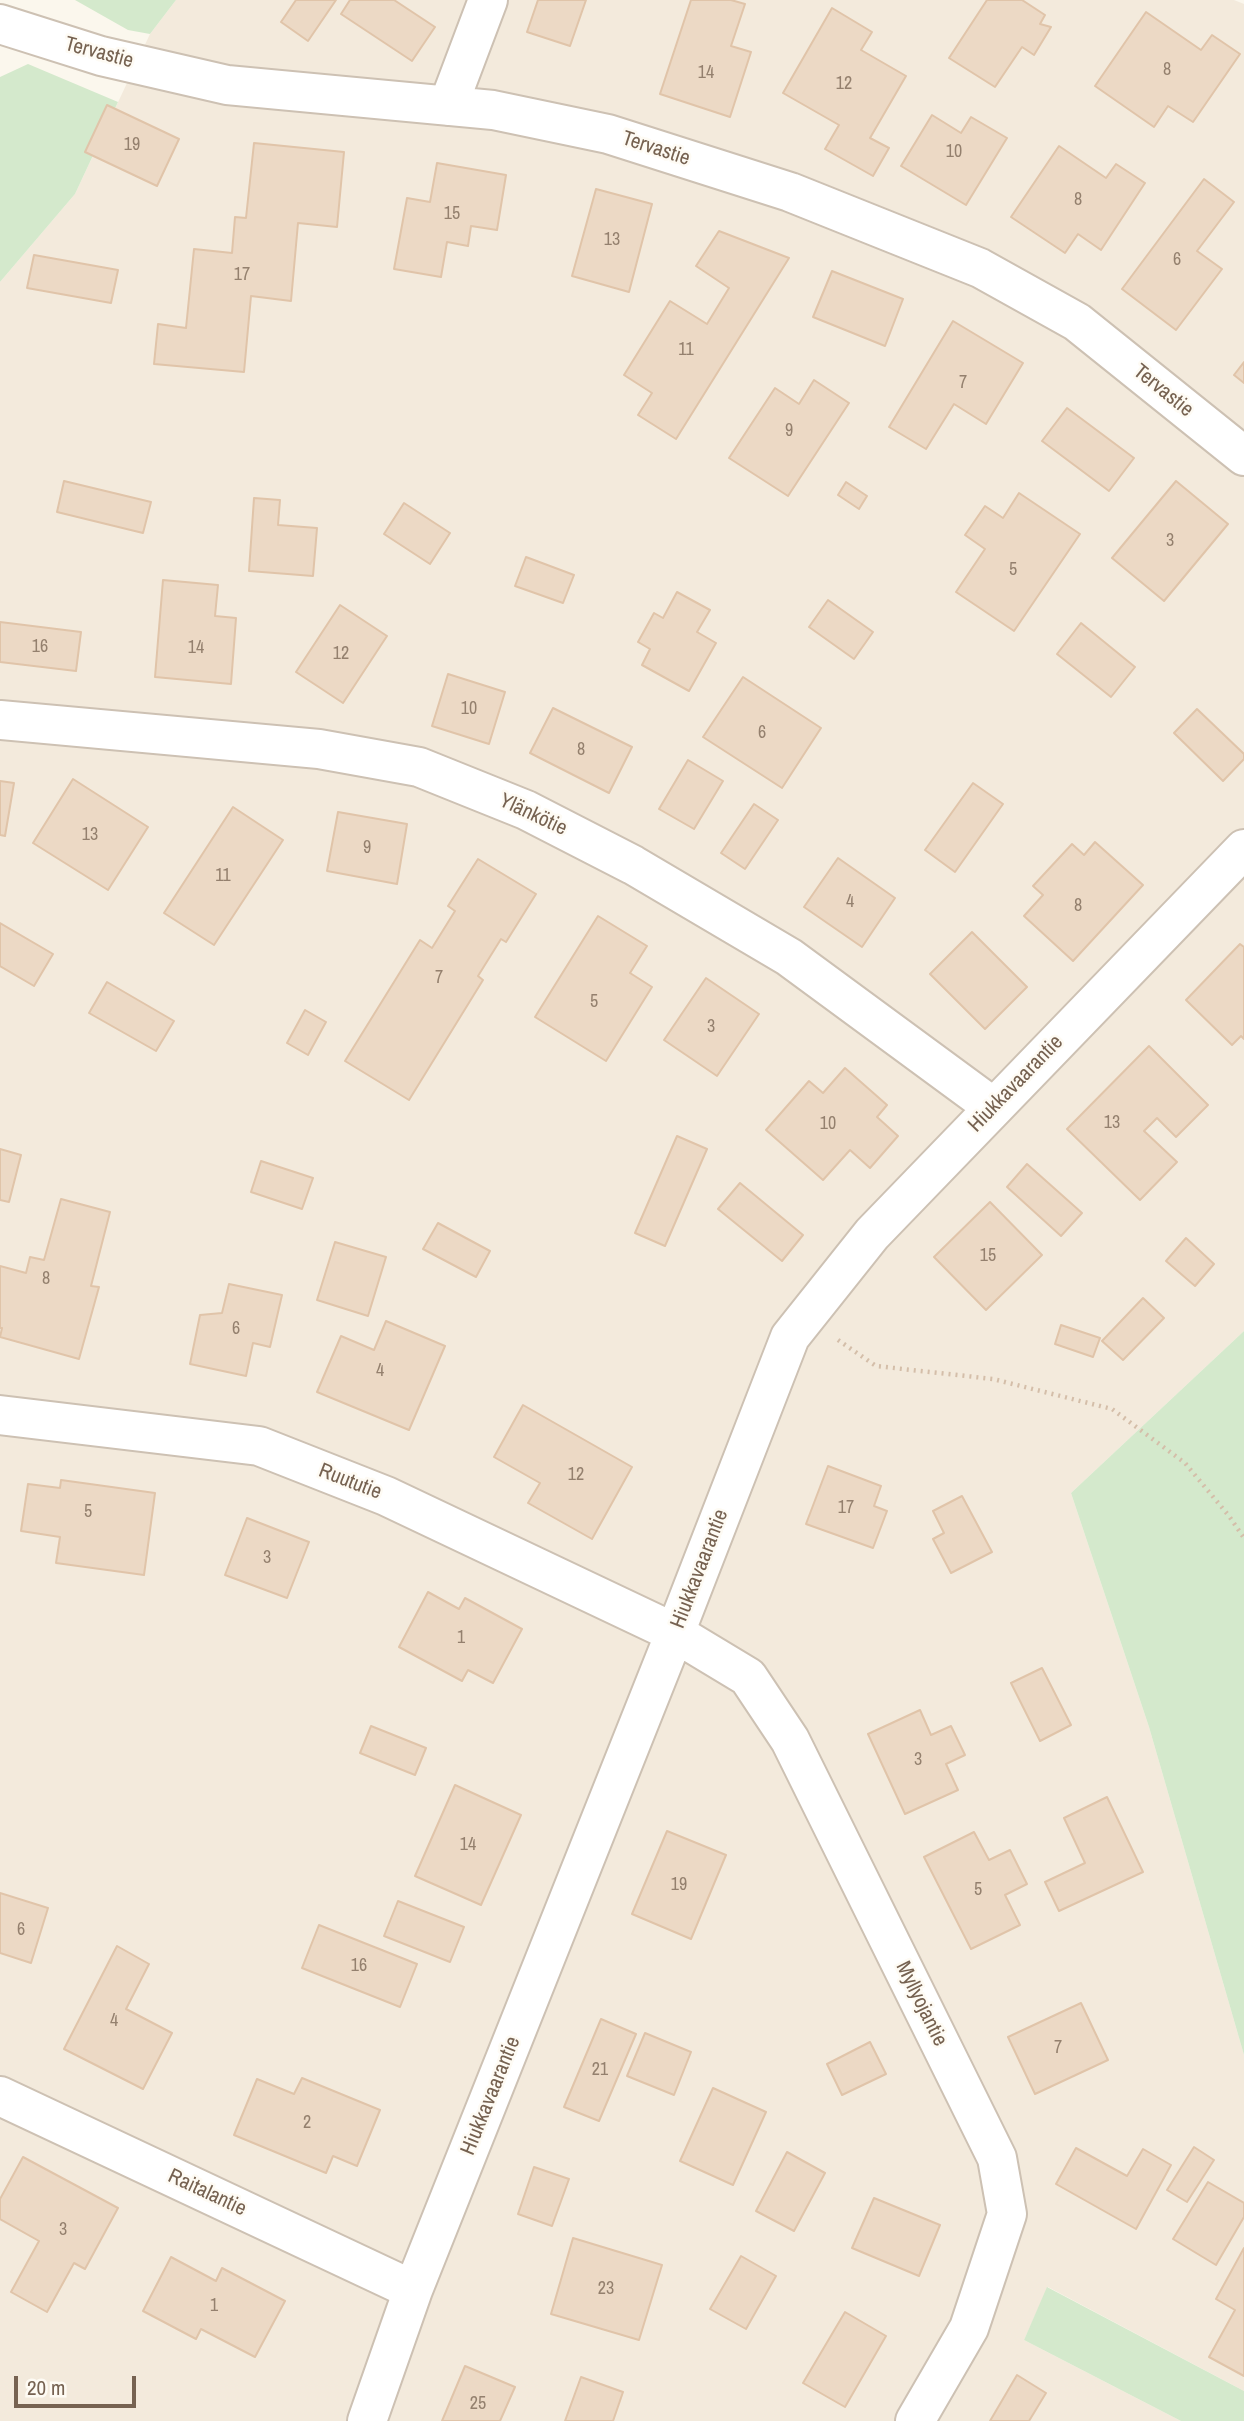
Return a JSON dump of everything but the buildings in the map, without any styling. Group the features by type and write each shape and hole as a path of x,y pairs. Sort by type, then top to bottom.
{"street":[{"path":"448,106 488,0"},
{"name":"Tervastie","path":"0,24 101,56 228,85 493,110 608,134 790,192 979,268 1077,322 1244,456"},
{"name":"Ylänkötie","path":"0,720 319,749 419,767 526,810 633,865 777,950 993,1107"},
{"name":"Hiukkavaarantie","path":"367,2421 414,2290 790,1337 873,1234 1244,849"},
{"name":"Ruututie","path":"0,1415 259,1446 386,1496 675,1633"},
{"name":"Myllyojantie","path":"675,1633 748,1677 790,1740 997,2158 1007,2214 969,2328 915,2421"},
{"name":"Raitalantie","path":"0,2096 414,2290"}],"path":[{"path":"806,1317 876,1366 993,1379 1112,1409 1185,1463 1244,1538"}],"shaded area":[{"path":"176,0 1234,0 1244,4 1244,1331 1071,1493 1149,1727 1244,2055 1244,2391 1048,2287 1024,2340 1181,2421 0,2421 0,282 75,194 150,34"}],"green space":[{"path":"75,0 176,0 150,34 128,30"},
{"path":"28,64 118,102 75,194 0,282 0,77"},
{"path":"1244,1331 1244,2055 1149,1727 1071,1493"},
{"path":"1047,2287 1244,2391 1244,2421 1181,2421 1024,2340"}]}
